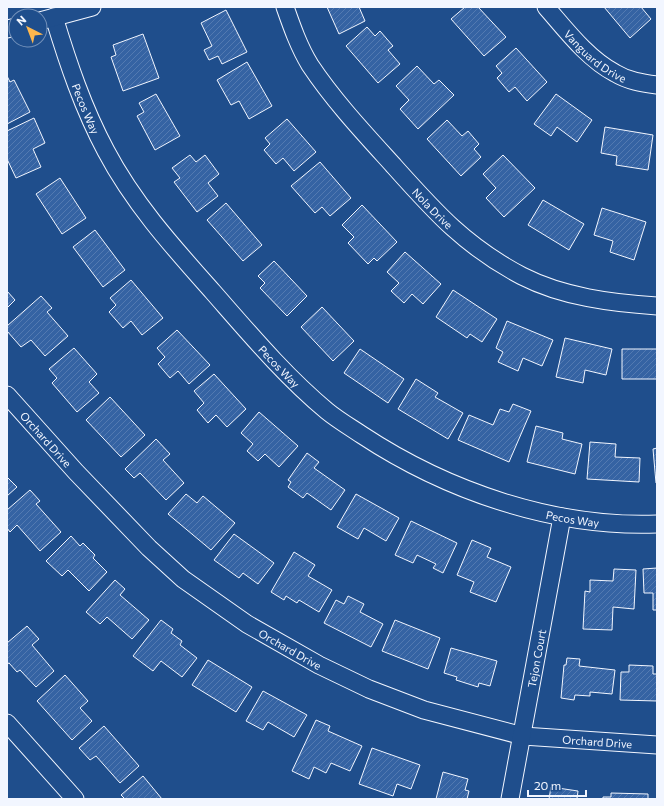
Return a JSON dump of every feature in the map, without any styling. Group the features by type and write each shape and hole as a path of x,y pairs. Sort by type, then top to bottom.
{"street":[{"path":"48,19 92,7"},
{"name":"Nola Drive","path":"285,7 295,36 310,64 337,100 363,132 444,221 481,252 523,277 555,289 587,297 657,306"},
{"name":"Vanguard Drive","path":"546,7 598,62 615,74 634,81 657,85"},
{"name":"Pecos Way","path":"48,21 87,113 125,184 159,231 284,371 328,412 391,454 416,467 485,496 562,517 594,522 657,524"},
{"name":"Orchard Drive","path":"7,395 76,472 149,548 183,579 246,624 319,665 369,689 424,710 523,736 657,745"},
{"name":"Tejon Court","path":"510,799 523,736 562,517"},
{"path":"7,723 75,799"}],"building":[{"path":"327,7 359,7 365,21 339,34"},
{"path":"465,7 478,7 506,37 484,56 451,19"},
{"path":"604,7 641,7 651,19 630,38"},
{"path":"226,10 247,52 222,64 218,56 209,60 204,50 212,46 201,23"},
{"path":"367,27 375,36 380,31 393,46 388,50 400,64 378,83 346,46"},
{"path":"143,34 159,78 123,91 111,57 116,55 113,45"},
{"path":"516,48 547,82 527,101 515,87 509,92 497,78 502,73 496,66"},
{"path":"247,62 272,106 249,119 239,101 231,105 217,80"},
{"path":"417,66 434,84 439,80 454,95 418,129 400,109 409,100 396,86"},
{"path":"7,76 10,82 14,80 30,112 7,124"},
{"path":"156,94 180,136 155,150 137,116 144,112 139,103"},
{"path":"556,94 592,120 577,142 557,127 551,136 534,124"},
{"path":"34,118 45,143 33,149 41,167 16,178 7,159 7,131"},
{"path":"287,119 316,152 294,171 283,158 276,164 264,150 270,144 265,138"},
{"path":"447,120 462,136 468,131 479,144 474,149 481,157 461,176 427,139"},
{"path":"605,127 653,135 648,170 616,165 617,156 601,153"},
{"path":"190,155 196,162 205,155 219,174 208,183 218,196 197,212 174,182 180,178 172,168"},
{"path":"503,155 535,188 504,217 486,198 496,188 483,174"},
{"path":"320,162 351,198 330,216 322,207 315,213 291,186"},
{"path":"60,178 86,218 62,234 36,194"},
{"path":"543,200 584,224 569,250 528,225"},
{"path":"226,203 262,245 243,261 207,220"},
{"path":"362,205 397,242 377,261 374,258 368,264 348,243 354,237 342,225"},
{"path":"602,208 646,222 634,260 610,252 613,241 594,235"},
{"path":"95,230 125,270 103,287 73,247"},
{"path":"405,252 441,284 423,304 412,294 404,303 391,291 399,283 387,272"},
{"path":"274,261 307,296 287,316 260,288 265,283 258,276"},
{"path":"131,280 163,318 142,335 131,321 123,328 109,312 116,305 110,298"},
{"path":"453,290 497,319 482,342 470,334 467,338 436,317"},
{"path":"7,291 15,300 7,308"},
{"path":"41,296 52,308 47,312 68,336 45,356 31,340 21,347 7,331 7,326"},
{"path":"322,307 354,341 333,361 301,327"},
{"path":"507,321 553,340 542,366 523,358 518,371 498,362 503,352 496,348"},
{"path":"177,330 210,365 189,384 178,371 170,378 158,364 165,357 157,348"},
{"path":"565,338 612,349 606,375 585,370 583,383 556,377"},
{"path":"74,348 97,374 89,382 99,393 77,412 52,383 57,378 49,369"},
{"path":"360,349 404,379 388,403 344,373"},
{"path":"622,349 657,349 657,379 622,379"},
{"path":"214,374 246,409 227,427 216,415 208,423 197,410 204,403 194,391"},
{"path":"416,379 438,393 435,397 463,413 448,439 398,409"},
{"path":"110,397 145,435 121,457 86,420"},
{"path":"513,404 531,411 509,462 458,440 469,415 493,425 500,409 509,412"},
{"path":"259,412 298,446 279,467 265,454 258,461 247,451 253,444 241,433"},
{"path":"536,426 563,433 562,439 582,444 575,474 527,462"},
{"path":"156,439 170,454 163,460 184,483 166,500 140,473 134,478 125,469"},
{"path":"590,442 616,444 615,457 640,458 639,482 587,479"},
{"path":"657,448 657,483 656,483 653,449"},
{"path":"307,453 319,462 314,468 345,490 331,510 307,493 303,498 288,487 291,482 288,480"},
{"path":"7,477 17,487 7,496"},
{"path":"30,490 40,501 36,504 61,532 40,551 17,525 10,532 7,528 7,510"},
{"path":"186,494 197,503 203,496 235,523 211,550 168,514"},
{"path":"356,494 399,518 386,541 364,528 358,539 337,527"},
{"path":"411,521 457,543 443,573 433,568 436,564 417,555 413,563 395,555"},
{"path":"234,534 274,563 258,584 243,573 239,578 214,560"},
{"path":"71,536 80,546 83,543 95,555 93,558 107,572 89,591 68,570 62,576 46,561"},
{"path":"472,540 491,548 487,557 511,567 496,602 470,592 474,582 457,575"},
{"path":"294,552 315,565 308,576 332,590 319,612 299,600 297,603 286,596 284,600 271,592"},
{"path":"657,568 657,610 653,610 653,593 644,593 643,569"},
{"path":"614,569 636,570 634,609 613,607 612,630 583,629 585,591 590,592 590,580 613,581"},
{"path":"115,580 125,589 120,595 149,620 132,639 107,617 100,624 86,612"},
{"path":"348,596 364,604 360,612 383,624 371,647 324,623 336,600 344,604"},
{"path":"161,620 173,629 171,633 182,641 180,645 197,658 182,677 161,661 153,671 133,656"},
{"path":"395,620 440,638 428,669 382,651"},
{"path":"27,626 39,639 32,645 54,671 36,687 20,670 17,672 9,663 7,664 7,643"},
{"path":"451,648 497,661 490,686 479,683 478,687 456,680 457,677 444,673"},
{"path":"567,658 580,659 579,666 615,670 612,694 590,692 590,696 575,695 574,700 561,698 564,665 566,665"},
{"path":"208,660 252,687 236,712 192,685"},
{"path":"629,665 653,666 653,674 657,674 657,701 620,700 621,672 629,672"},
{"path":"65,675 88,701 80,708 92,721 72,740 37,701"},
{"path":"263,691 307,715 294,737 268,722 263,730 246,721"},
{"path":"316,720 330,726 328,731 362,746 350,771 331,763 326,773 314,767 309,779 292,771"},
{"path":"104,726 139,766 120,783 96,756 90,760 79,748"},
{"path":"372,748 420,765 411,789 397,784 393,796 359,784"},
{"path":"443,772 468,779 465,790 469,791 467,799 436,799"},
{"path":"143,776 162,799 125,799 121,795"},
{"path":"551,787 578,791 577,799 549,799"},
{"path":"611,793 648,794 648,799 603,799 603,797 611,797"}]}
